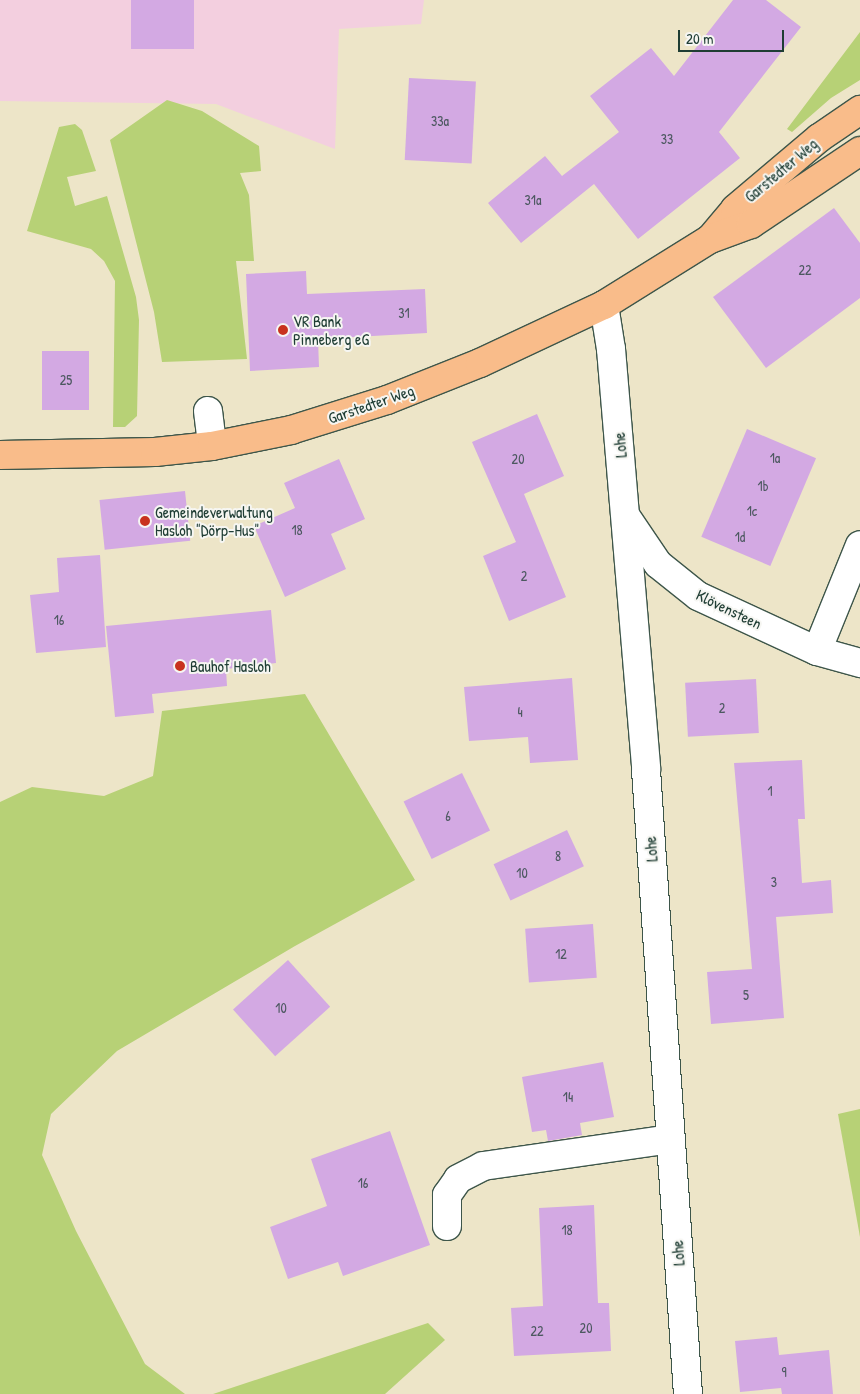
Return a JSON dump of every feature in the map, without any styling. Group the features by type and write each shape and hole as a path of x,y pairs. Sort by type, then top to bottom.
{"main road":[{"name":"Garstedter Weg","path":"710,239 735,209 819,138 860,110"},
{"name":"Garstedter Weg","path":"0,455 155,452 212,446 291,430 387,400 480,364 604,305 710,239 750,224 860,151"}],"street":[{"name":"Lohe","path":"604,305 612,349 626,517 688,1394"},
{"path":"208,411 212,446"},
{"name":"Klövensteen","path":"626,517 658,564 698,596 816,651 860,663"},
{"path":"816,651 860,545"},
{"path":"447,1226 447,1195 458,1179 483,1166 670,1139"}],"shaded area":[{"path":"0,0 424,0 421,24 339,29 335,149 216,104 0,101"}],"green space":[{"path":"860,32 860,80 831,98 792,132 787,129"},
{"path":"167,100 202,111 259,146 261,171 240,173 249,195 254,261 236,261 247,359 162,362 154,312 110,140"},
{"path":"75,124 82,130 96,171 67,177 75,206 107,196 136,297 139,320 137,416 125,427 113,427 115,281 104,261 91,249 27,231 59,127"},
{"path":"305,694 415,880 295,946 117,1051 51,1114 42,1155 76,1231 145,1364 185,1394 0,1394 0,802 32,787 104,796 153,776 162,711"},
{"path":"860,1109 860,1237 838,1114"},
{"path":"428,1323 445,1340 385,1394 213,1394"}],"building":[{"path":"131,0 194,0 194,49 131,49"},
{"path":"733,0 766,0 801,27 719,132 740,158 638,239 594,184 521,243 488,203 545,156 562,176 619,132 590,96 651,48 674,76"},
{"path":"409,78 476,82 472,163 405,160"},
{"path":"834,208 860,243 860,298 766,368 713,297"},
{"path":"306,271 307,294 425,289 427,333 318,339 319,367 250,371 246,274"},
{"path":"42,351 89,351 89,410 42,410"},
{"path":"537,414 564,476 524,494 566,597 509,621 483,556 516,542 472,442"},
{"path":"747,429 816,458 770,566 701,537"},
{"path":"339,459 365,519 331,534 346,569 285,597 254,526 295,508 284,483"},
{"name":"Gemeindeverwaltung Hasloh \"Dörp-Hus\"","path":"185,491 190,541 105,550 99,500"},
{"path":"100,555 106,647 36,653 30,595 59,592 57,558"},
{"name":"Bauhof Hasloh","path":"271,610 276,663 226,669 227,686 152,694 154,713 115,717 106,626"},
{"path":"572,678 578,760 530,763 528,737 469,741 464,687"},
{"path":"756,679 759,733 688,737 685,683"},
{"path":"802,760 805,819 798,819 802,883 831,880 833,913 776,917 784,1018 711,1024 707,972 752,969 734,763"},
{"path":"462,773 490,831 432,859 404,801"},
{"path":"567,830 584,866 510,900 494,864"},
{"path":"593,924 597,978 529,983 525,929"},
{"path":"288,960 330,1007 275,1056 233,1010"},
{"path":"603,1062 614,1117 580,1123 582,1135 548,1141 546,1130 532,1132 522,1077"},
{"path":"390,1131 430,1245 343,1276 338,1262 288,1279 270,1227 327,1206 311,1159"},
{"path":"594,1205 598,1303 609,1303 611,1351 514,1356 511,1308 543,1306 539,1208"},
{"path":"777,1337 779,1355 829,1350 833,1394 782,1394 781,1388 740,1392 735,1341"}],"place":[{"name":"VR Bank Pinneberg eG","path":"283,330"},
{"name":"Gemeindeverwaltung Hasloh \"Dörp-Hus\"","path":"145,521"},
{"name":"Bauhof Hasloh","path":"180,666"}]}
